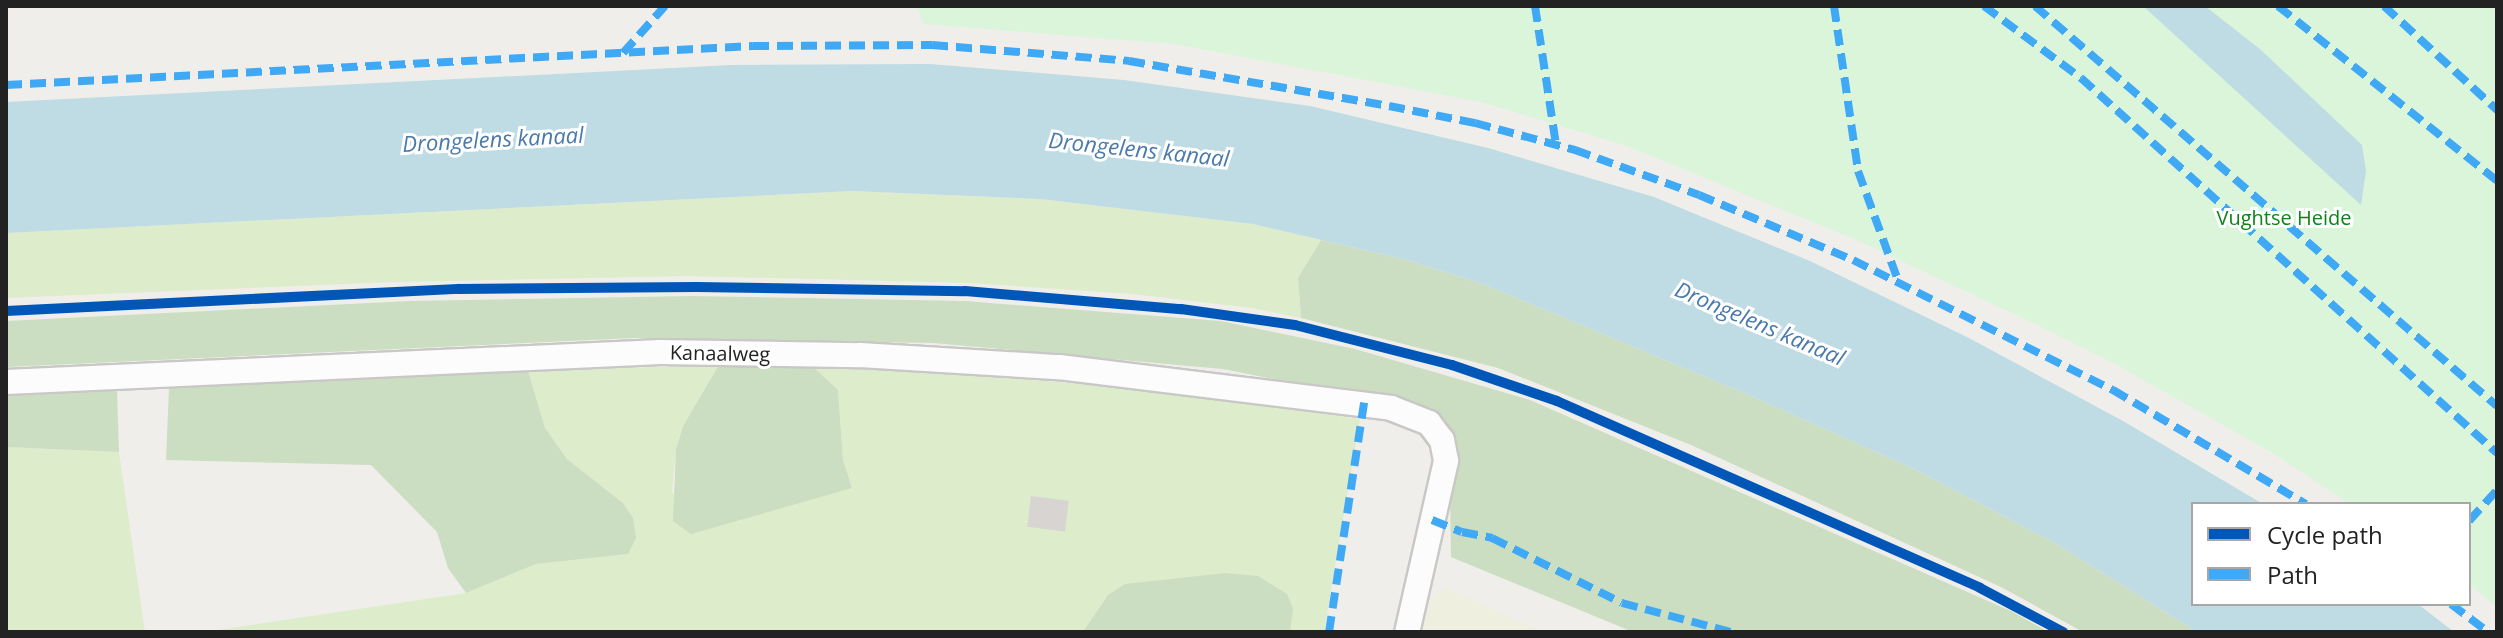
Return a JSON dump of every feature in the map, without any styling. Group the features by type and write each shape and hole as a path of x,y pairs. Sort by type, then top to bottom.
{"street":[{"name":"Kanaalweg","path":"6,382 660,352 860,355 1059,367 1364,403 1391,408 1429,423 1442,440 1446,461 1407,632"}],"green space":[{"name":"Vughtse Heide","path":"917,6 2497,6 2497,607 2471,587 2471,502 2347,502 2274,454 2119,366 2031,322 1861,242 1627,146 1481,102 1175,44 923,24"},
{"path":"853,191 1040,199 1253,224 1321,240 1298,278 1301,318 1252,308 1132,294 969,283 687,276 396,282 6,298 6,233"},
{"path":"1321,240 1407,260 1483,284 1756,398 1916,470 2055,543 2197,632 2083,632 2001,587 1691,445 1498,368 1301,318 1298,278"},
{"path":"691,296 965,301 1221,321 1355,349 1530,400 2013,612 2048,632 1633,632 1451,557 1450,485 1439,422 1340,392 1223,369 933,343 634,338 6,367 6,321 409,301"},
{"path":"810,364 1114,386 1360,419 1324,632 204,632 466,593 536,564 628,554 623,503 567,459 545,428 528,371 719,365 683,426 676,449 672,493 852,488 843,460 838,390"},
{"path":"810,364 838,390 843,460 852,488 691,534 673,521 676,449 683,426 719,365"},
{"path":"528,371 545,428 567,459 623,503 633,518 636,538 628,554 536,564 466,593 448,568 437,532 371,465 166,460 169,388"},
{"path":"117,391 119,452 6,447 6,396"},
{"path":"6,447 119,452 145,632 6,632"},
{"path":"1225,573 1258,576 1287,594 1293,609 1290,632 1083,632 1108,595 1125,584"},
{"path":"1447,588 1543,632 1422,632 1432,596"}],"water":[{"path":"2143,6 2205,6 2261,50 2362,145 2366,171 2361,205"},
{"name":"Drongelens kanaal","path":"930,64 1124,80 1310,106 1488,148 1654,197 1810,261 1967,337 2123,421 2260,502 2191,502 2191,606 2421,606 2454,632 2197,632 2055,543 1916,470 1756,398 1483,284 1407,260 1253,224 1040,199 853,191 6,233 6,102 731,65"}],"building":[{"path":"1031,496 1069,501 1065,531 1027,527"}],"marked path":[{"path":"623,53 665,6"},
{"path":"1535,6 1556,145"},
{"path":"1834,6 1858,171 1899,283"},
{"path":"1984,6 2081,78 2497,453"},
{"path":"2035,6 2497,406"},
{"path":"2278,6 2497,181"},
{"path":"2384,6 2497,110"},
{"path":"6,85 753,46 932,45 1129,61 1389,106 1475,123 1575,150 1699,195 1853,260 2113,390 2303,502"},
{"path":"1329,632 1364,403"},
{"path":"2471,519 2497,490"},
{"path":"1432,520 1462,532 1492,538 1622,603 1731,632"},
{"path":"2454,606 2488,632"}],"cycle path":[{"path":"6,311 458,289 696,287 965,291 1181,309 1295,325 1452,365 1557,401 1980,588 2063,632"}]}
